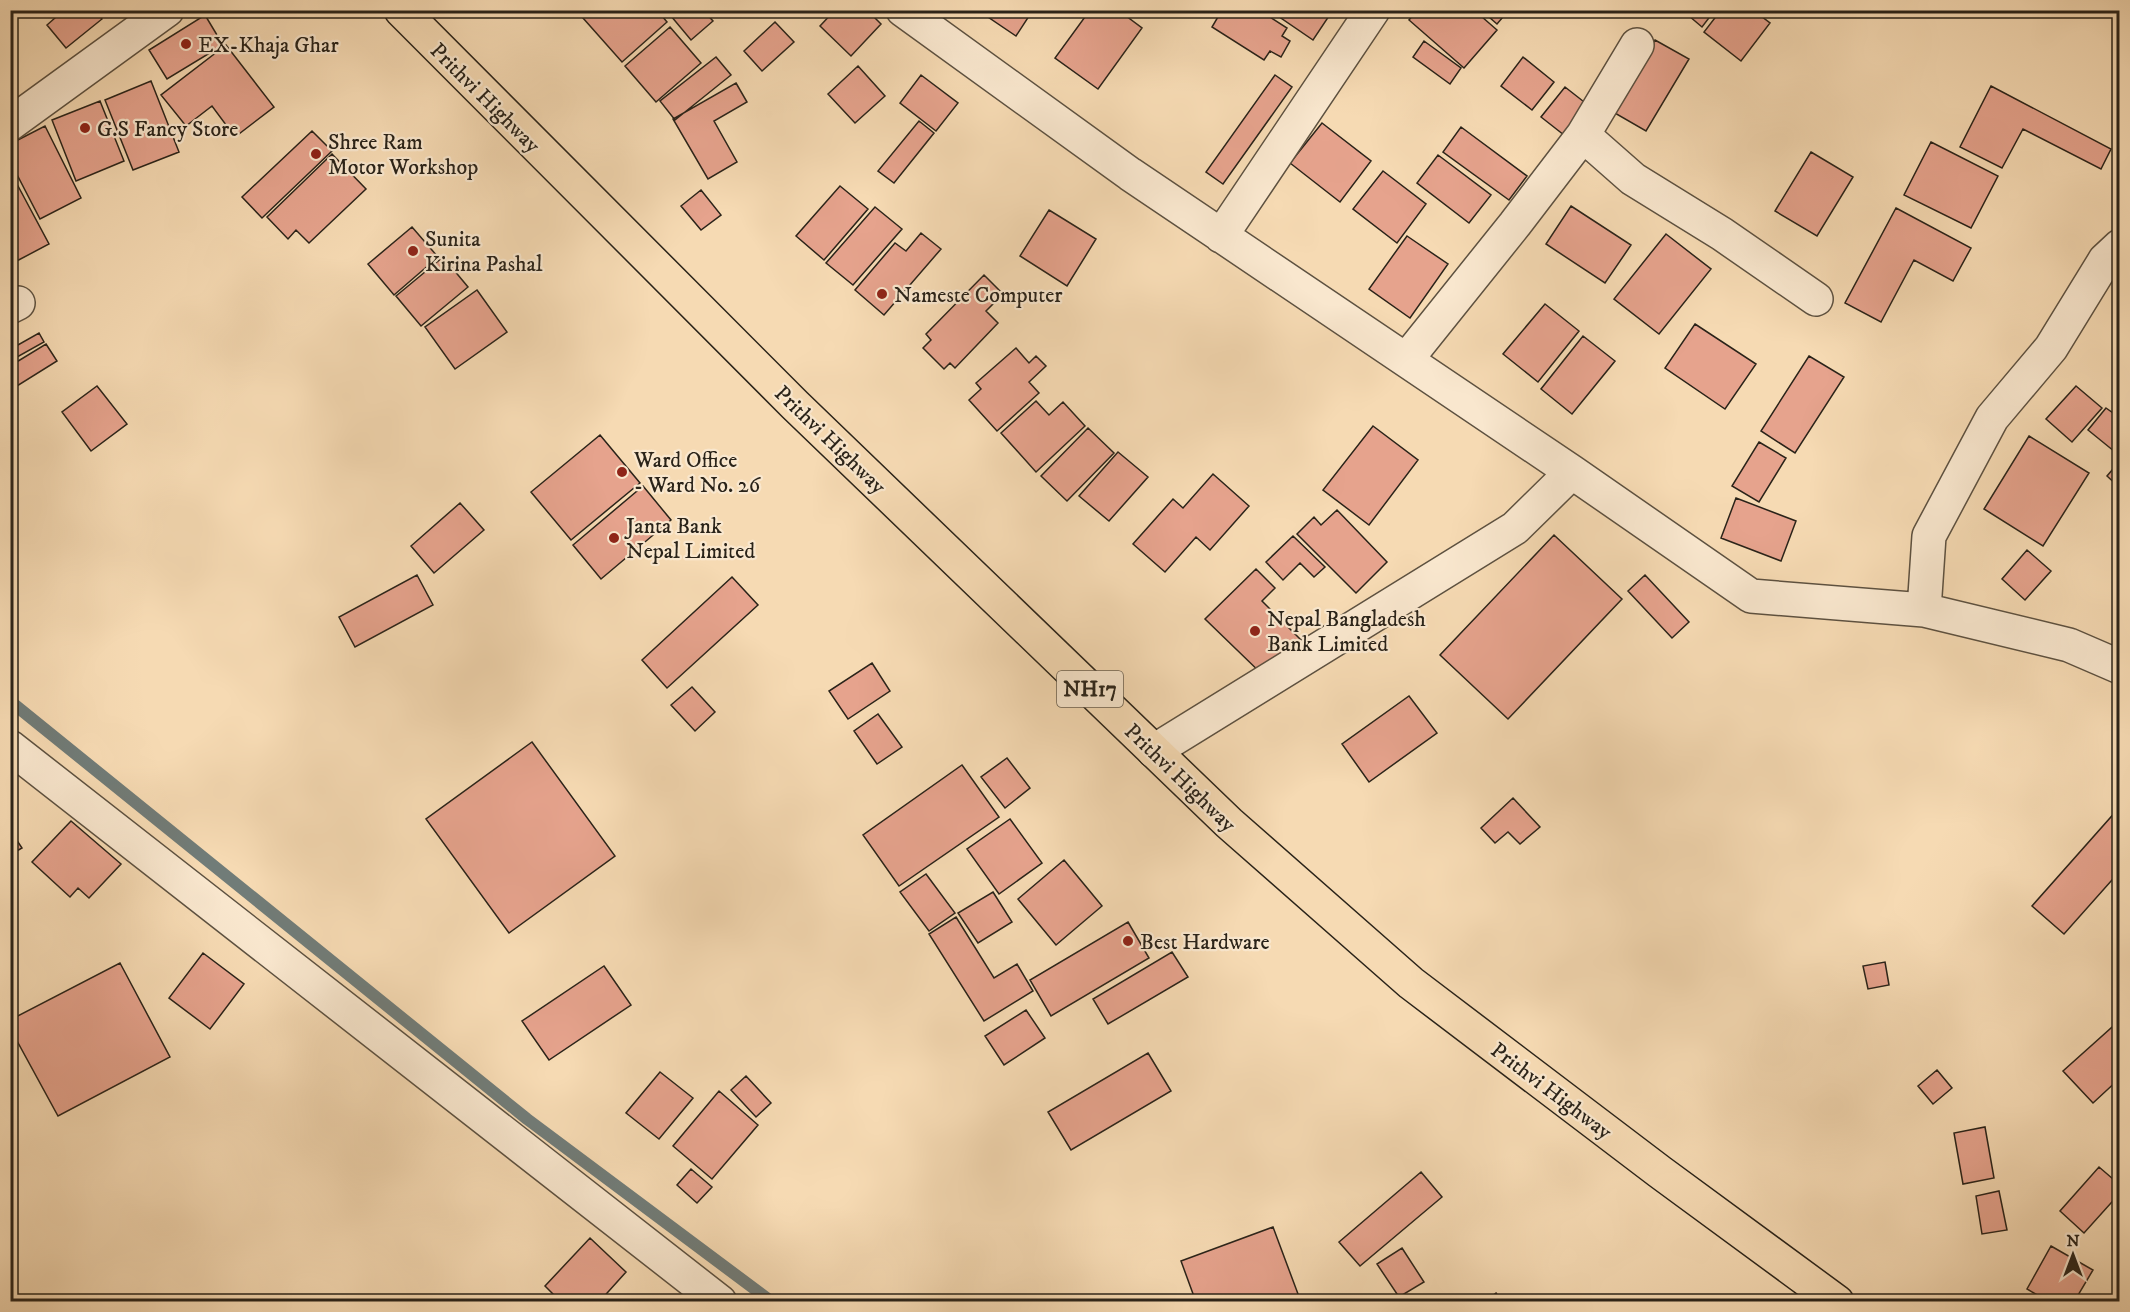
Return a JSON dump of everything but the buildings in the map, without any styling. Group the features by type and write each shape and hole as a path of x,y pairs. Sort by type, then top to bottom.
{"highway":[{"name":"Prithvi Highway","path":"401,10 787,397 1229,823 1411,983 1660,1172 1837,1302"}],"street":[{"path":"10,124 167,10"},
{"path":"903,10 1130,174 1572,472 1750,596 1924,610 2070,645 2120,667"},
{"path":"1221,236 1373,10"},
{"path":"1406,360 1583,135 1637,45"},
{"path":"1583,135 1634,179 1722,234 1816,299"},
{"path":"1924,610 1929,536 1992,418 2051,348 2105,260 2120,246"},
{"path":"1154,751 1515,528 1572,472"},
{"path":"10,747 720,1302"}],"waterway":[{"path":"10,701 527,1119 772,1302"}],"place":[{"name":"EX-Khaja Ghar","path":"186,44"},
{"name":"G.S Fancy Store","path":"85,128"},
{"name":"Shree Ram Motor Workshop","path":"316,154"},
{"name":"Sunita Kirina Pashal","path":"413,251"},
{"name":"Nameste Computer","path":"882,294"},
{"name":"Ward Office - Ward No. 26","path":"622,472"},
{"name":"Janta Bank Nepal Limited","path":"614,538"},
{"name":"Nepal Bangladesh Bank Limited","path":"1255,631"},
{"name":"Best Hardware","path":"1128,941"}]}
